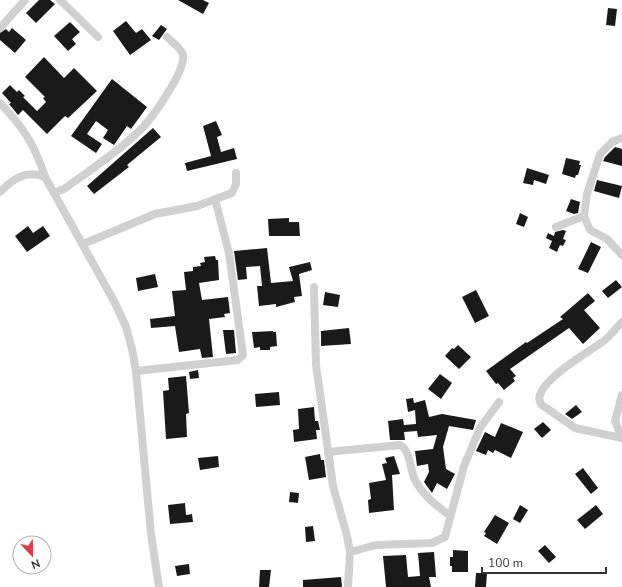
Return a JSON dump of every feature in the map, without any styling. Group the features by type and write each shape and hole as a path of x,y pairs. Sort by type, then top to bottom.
{"street":[{"path":"0,28 25,0"},
{"path":"60,0 98,37"},
{"path":"54,193 64,189 138,132 168,93 182,66 183,56 181,51 167,37"},
{"path":"0,103 24,132 36,151 45,176 109,290 126,327 136,371 152,534 159,587"},
{"path":"622,138 612,142 600,154 587,194 584,216 590,230 607,239 622,254"},
{"path":"0,192 12,180 26,174 34,173 45,176"},
{"path":"82,244 155,214 197,206 232,193 236,184 236,173"},
{"path":"136,371 238,360 243,354 229,253 215,199"},
{"path":"556,227 584,216"},
{"path":"314,287 316,365 334,486 350,552 348,587"},
{"path":"622,322 606,339 569,364 547,384 539,397 539,402 542,405 575,428 622,438"},
{"path":"622,394 615,421 622,438"},
{"path":"350,552 376,545 416,544 440,541 446,537 450,516 464,466 480,428 499,402"},
{"path":"328,452 400,445 404,447 407,451 409,463 415,479 423,493 429,500 450,516"}],"building":[{"path":"39,0 50,0 55,4 36,23 26,13"},
{"path":"178,0 203,0 209,3 203,14"},
{"path":"608,8 617,9 615,26 606,25"},
{"path":"126,21 136,33 142,29 151,40 130,55 113,31"},
{"path":"70,22 80,32 72,39 76,44 68,51 54,36"},
{"path":"161,25 167,29 159,40 152,36"},
{"path":"12,28 26,40 15,53 0,40 0,33 6,29 9,32"},
{"path":"44,57 64,78 74,68 97,91 68,118 65,116 47,134 23,110 18,115 9,104 11,103 2,93 10,85 17,92 19,90 25,96 23,97 37,111 46,102 43,98 45,97 25,77"},
{"path":"112,79 147,107 131,129 127,126 114,145 103,138 108,130 96,121 87,134 102,144 96,153 71,136"},
{"path":"216,121 222,135 217,137 221,152 234,148 237,159 187,171 185,163 211,156 203,126"},
{"path":"153,128 161,137 127,165 129,167 94,194 87,186"},
{"path":"615,147 622,149 622,166 603,161"},
{"path":"566,158 580,161 579,165 581,165 578,175 576,175 575,178 562,174"},
{"path":"527,168 549,175 546,184 534,180 533,185 523,183"},
{"path":"597,180 622,186 619,198 594,191"},
{"path":"571,199 580,202 578,213 574,214 566,211"},
{"path":"520,213 528,217 524,227 516,224"},
{"path":"289,218 289,222 299,222 300,236 269,236 268,219"},
{"path":"28,226 33,233 43,226 50,236 27,252 15,236"},
{"path":"563,230 566,231 563,239 566,240 563,246 560,245 557,252 549,248 552,241 546,238 548,233 554,236 555,232"},
{"path":"591,242 601,247 588,273 578,269"},
{"path":"267,248 271,283 293,281 289,267 310,262 312,270 299,274 302,296 294,297 295,302 276,307 276,304 259,306 257,286 262,286 260,266 246,267 247,279 238,280 234,251"},
{"path":"215,256 216,260 218,260 219,280 199,283 202,300 228,297 230,313 224,314 225,317 209,319 213,357 202,358 200,349 179,352 175,326 151,328 150,319 175,316 172,291 186,290 184,272 193,271 193,267 201,266 200,263 205,262 204,257"},
{"path":"155,274 158,287 138,291 136,278"},
{"path":"616,280 622,287 608,298 602,291"},
{"path":"476,290 489,316 475,323 462,297"},
{"path":"325,292 340,295 338,307 323,305"},
{"path":"588,293 595,301 584,310 600,328 583,344 569,328 510,369 516,376 513,378 515,381 504,390 498,383 496,384 486,371 526,342 527,343 563,319 560,317"},
{"path":"349,328 351,344 321,346 321,331"},
{"path":"223,330 234,330 236,353 226,354"},
{"path":"252,332 276,332 277,346 270,347 270,350 260,350 260,347 254,348"},
{"path":"458,345 471,357 459,369 445,356 452,348 454,349"},
{"path":"198,370 199,378 190,379 189,372"},
{"path":"440,374 452,383 441,399 428,389"},
{"path":"186,376 189,413 186,414 187,437 166,439 163,391 169,390 168,378"},
{"path":"279,392 280,405 256,407 255,394"},
{"path":"413,398 414,403 425,400 429,417 442,414 476,420 473,430 449,426 443,447 446,469 455,474 447,489 437,483 432,493 424,482 429,472 428,464 417,466 415,451 433,449 437,435 418,437 417,431 404,432 405,440 390,440 388,421 403,419 404,425 416,424 415,410 408,412 406,399"},
{"path":"576,405 582,412 572,419 565,414"},
{"path":"314,407 315,421 318,421 320,430 316,430 317,439 294,442 293,430 299,429 298,409"},
{"path":"543,422 551,430 542,438 534,429"},
{"path":"501,423 523,432 511,458 495,450 493,453 488,450 486,455 476,451 485,432 495,437"},
{"path":"320,454 321,460 324,460 326,477 309,480 305,457"},
{"path":"218,456 219,467 200,470 198,458"},
{"path":"394,456 400,474 392,475 394,510 369,513 368,500 371,499 369,483 386,480 382,464 387,463 385,458"},
{"path":"583,468 598,488 591,494 575,474"},
{"path":"290,492 299,493 298,503 289,502"},
{"path":"185,503 186,515 192,514 193,522 170,524 168,505"},
{"path":"520,505 528,510 520,523 513,519"},
{"path":"596,505 603,514 585,529 577,520"},
{"path":"495,515 509,523 497,544 484,536 486,533 484,532"},
{"path":"313,526 315,541 306,542 305,527"},
{"path":"545,545 556,557 549,563 538,551"},
{"path":"453,550 468,551 468,572 452,572 450,557 453,557"},
{"path":"434,552 436,577 429,577 431,587 386,587 383,556 406,555 408,577 420,576 418,553"},
{"path":"189,564 190,574 177,576 175,566"},
{"path":"260,570 271,570 269,587 259,587"},
{"path":"476,573 487,573 486,587 475,587"},
{"path":"341,577 342,587 303,587 303,580"}]}
